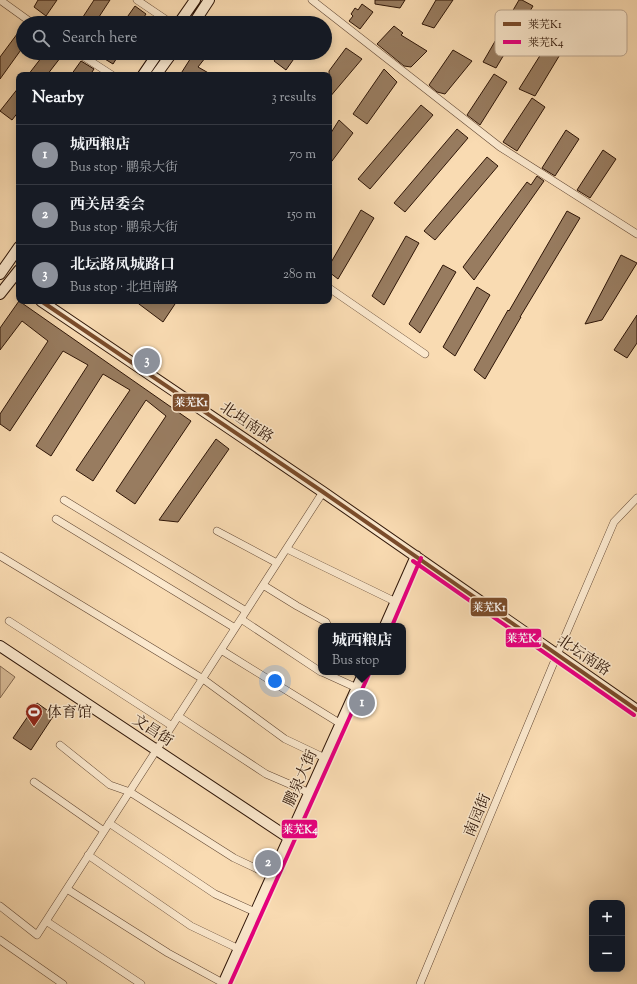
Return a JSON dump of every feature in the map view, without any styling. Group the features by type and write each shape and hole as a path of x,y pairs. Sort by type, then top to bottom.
{"main road":[{"path":"185,16 195,0"},
{"path":"199,16 209,0"},
{"path":"145,72 153,60"},
{"path":"158,72 167,60"},
{"path":"0,294 15,284 0,273 16,251"},
{"name":"北坦南路","path":"45,304 416,556"},
{"path":"386,623 416,556"},
{"name":"北坛南路","path":"416,556 637,710"},
{"name":"文昌街","path":"0,646 289,838"},
{"name":"鹏泉大街","path":"223,984 363,675"}],"street":[{"path":"0,0 22,16"},
{"path":"137,0 161,16"},
{"path":"312,0 500,147 637,234"},
{"path":"89,60 107,72"},
{"path":"332,290 425,354"},
{"path":"0,906 37,935 323,492"},
{"name":"南园街","path":"420,984 614,522 637,498"},
{"path":"64,500 246,611"},
{"path":"56,519 235,628"},
{"path":"217,531 277,563"},
{"path":"287,549 396,602"},
{"path":"0,556 203,679 285,740 325,758"},
{"path":"263,585 326,623"},
{"path":"241,619 318,669"},
{"path":"9,621 172,726"},
{"path":"221,650 341,724"},
{"path":"329,675 357,688"},
{"path":"178,716 266,774 310,793"},
{"path":"60,745 110,785 130,792 234,858 272,876"},
{"path":"34,782 104,831"},
{"path":"109,823 215,894 255,912"},
{"path":"88,856 191,926 239,949"},
{"path":"67,889 168,953 223,984"},
{"path":"46,921 141,984"},
{"path":"0,940 63,984"}],"shaded area":[{"path":"0,666 15,677 0,698"}],"building":[{"path":"38,0 57,0 46,16 34,7"},
{"path":"94,0 110,0 100,16 84,16"},
{"path":"375,0 405,0 400,8 375,4"},
{"path":"436,0 453,0 434,28 422,24"},
{"path":"519,0 533,6 531,10 513,10"},
{"path":"362,4 373,12 360,29 349,21 353,16 351,14 355,8 358,10"},
{"path":"135,6 146,14 145,16 128,16"},
{"path":"394,26 403,33 401,35 427,51 411,67 404,66 377,44"},
{"path":"16,35 16,57 0,79 0,57"},
{"path":"495,41 495,56 503,56 496,68 483,62"},
{"path":"346,48 362,59 332,94 332,72 329,71"},
{"path":"453,50 472,61 445,94 437,92 429,85"},
{"path":"540,56 559,56 535,96 519,89"},
{"path":"40,60 59,60 49,72 30,72"},
{"path":"106,60 116,60 113,64"},
{"path":"190,60 204,60 198,67 207,72 182,72"},
{"path":"275,60 293,60 286,70 274,61"},
{"path":"81,61 94,69 92,72 73,72"},
{"path":"384,69 397,82 367,124 353,114"},
{"path":"494,74 507,82 480,125 467,115"},
{"path":"16,91 16,115 12,120 0,111"},
{"path":"532,98 545,107 517,151 503,142"},
{"path":"421,105 433,115 370,189 358,179"},
{"path":"339,120 353,133 332,161 332,131"},
{"path":"457,129 468,138 405,212 394,203"},
{"path":"566,130 579,139 555,176 542,168"},
{"path":"603,150 616,159 590,198 577,190"},
{"path":"487,157 498,166 435,240 424,231"},
{"path":"537,176 544,181 474,280 463,267 527,182 531,185"},
{"path":"361,210 374,218 338,279 332,274 332,261"},
{"path":"567,211 580,218 520,317 485,379 474,370"},
{"path":"406,236 419,243 384,305 372,296"},
{"path":"621,255 637,263 602,320 585,324"},
{"path":"443,265 456,272 420,333 409,324"},
{"path":"477,287 490,295 455,356 443,347"},
{"path":"17,304 23,304 191,421 135,504 116,491 166,416 146,400 93,481 76,470 130,390 103,374 51,456 36,446 88,365 63,351 10,431 0,424 0,414 48,341 22,321 0,350 0,328"},
{"path":"139,304 175,304 163,322"},
{"path":"637,315 637,343 627,358 614,350"},
{"path":"216,439 229,449 178,522 159,520"},
{"name":"体育馆","path":"37,703 54,715 31,750 13,738"}],"transit line":[{"name":"莱芜K1","path":"45,304 323,492 637,710"},
{"name":"莱芜K4","path":"393,623 421,558"},
{"name":"莱芜K4","path":"413,561 634,715"},
{"name":"莱芜K4","path":"230,984 369,675"}],"place":[{"name":"北坛路凤城路口","path":"147,361"},
{"name":"城西粮店","path":"362,703"},
{"name":"体育馆","path":"34,727"},
{"name":"西关居委会","path":"268,863"}]}
